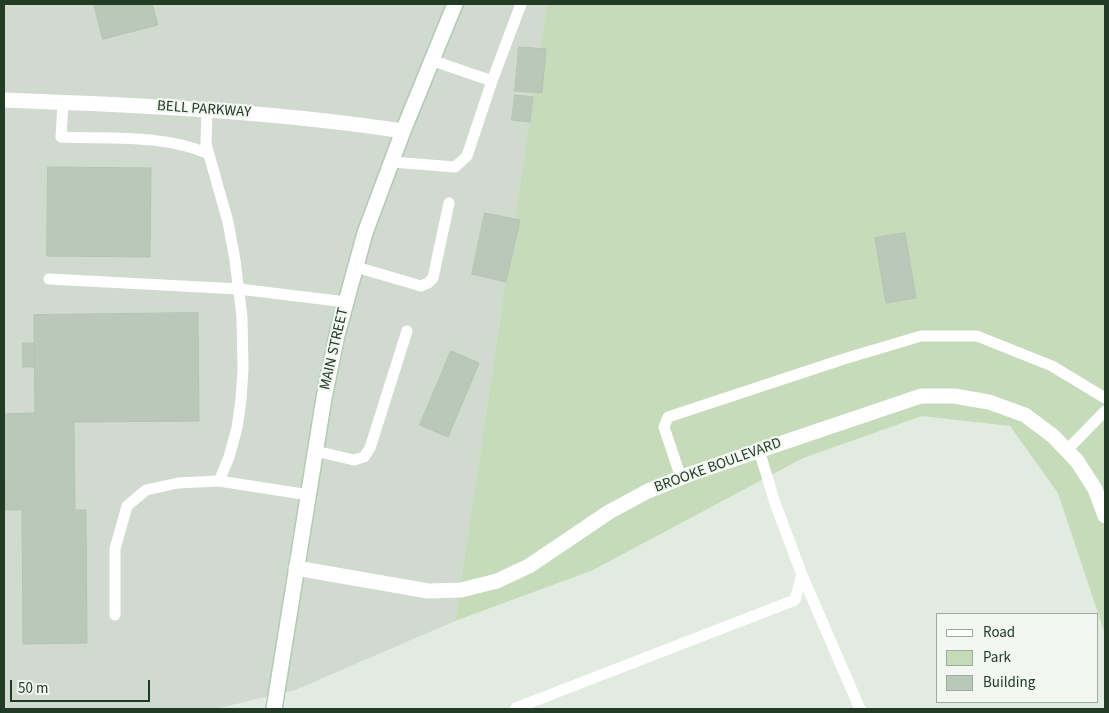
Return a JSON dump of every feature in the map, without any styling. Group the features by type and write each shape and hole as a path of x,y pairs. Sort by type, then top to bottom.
{"street":[{"name":"MAIN STREET","path":"274,709 308,495 335,344 365,233 403,131 455,4"},
{"name":"BELL PARKWAY","path":"4,100 207,110 337,120 403,131"},
{"name":"BROOKE BOULEVARD","path":"296,568 428,591 461,590 497,581 529,566 609,512 648,491 759,450 921,396 954,396 989,402 1026,415 1053,436 1078,461 1095,490 1105,516"}],"lane":[{"path":"392,162 455,167 467,156 492,81 521,4"},
{"path":"431,60 492,81"},
{"path":"63,102 61,137 160,140 209,154"},
{"path":"207,110 206,144 228,222 242,317 243,369 241,400 237,428 219,481"},
{"path":"356,267 421,286 428,283 433,278 448,203"},
{"path":"49,279 239,290 346,302"},
{"path":"316,451 354,460 364,457 370,448 407,331"},
{"path":"681,478 664,427 668,417 847,358 921,336 977,336 1052,366 1105,398"},
{"path":"1067,450 1105,411"},
{"path":"759,450 775,503 802,575 860,709"},
{"path":"115,615 115,548 127,506 146,490 178,483 219,481 308,495"},
{"path":"516,709 795,600 802,575"}],"shaded area":[{"path":"4,4 547,4 455,621 295,690 215,709 4,709"}],"green space":[{"path":"547,4 1105,4 1105,634 1058,493 1010,426 922,416 803,458 593,570 455,621"}],"building":[{"path":"94,4 152,4 158,25 103,39"},
{"path":"519,47 546,49 542,93 515,91"},
{"path":"515,95 533,97 530,122 512,120"},
{"path":"48,167 151,168 150,257 47,256"},
{"path":"485,213 520,220 506,282 472,274"},
{"path":"905,233 916,298 886,303 875,238"},
{"path":"198,313 199,421 74,422 75,510 86,510 87,643 23,644 22,510 5,510 4,414 35,413 34,315"},
{"path":"23,343 34,343 34,367 23,367"},
{"path":"451,351 479,363 448,437 420,425"}]}
